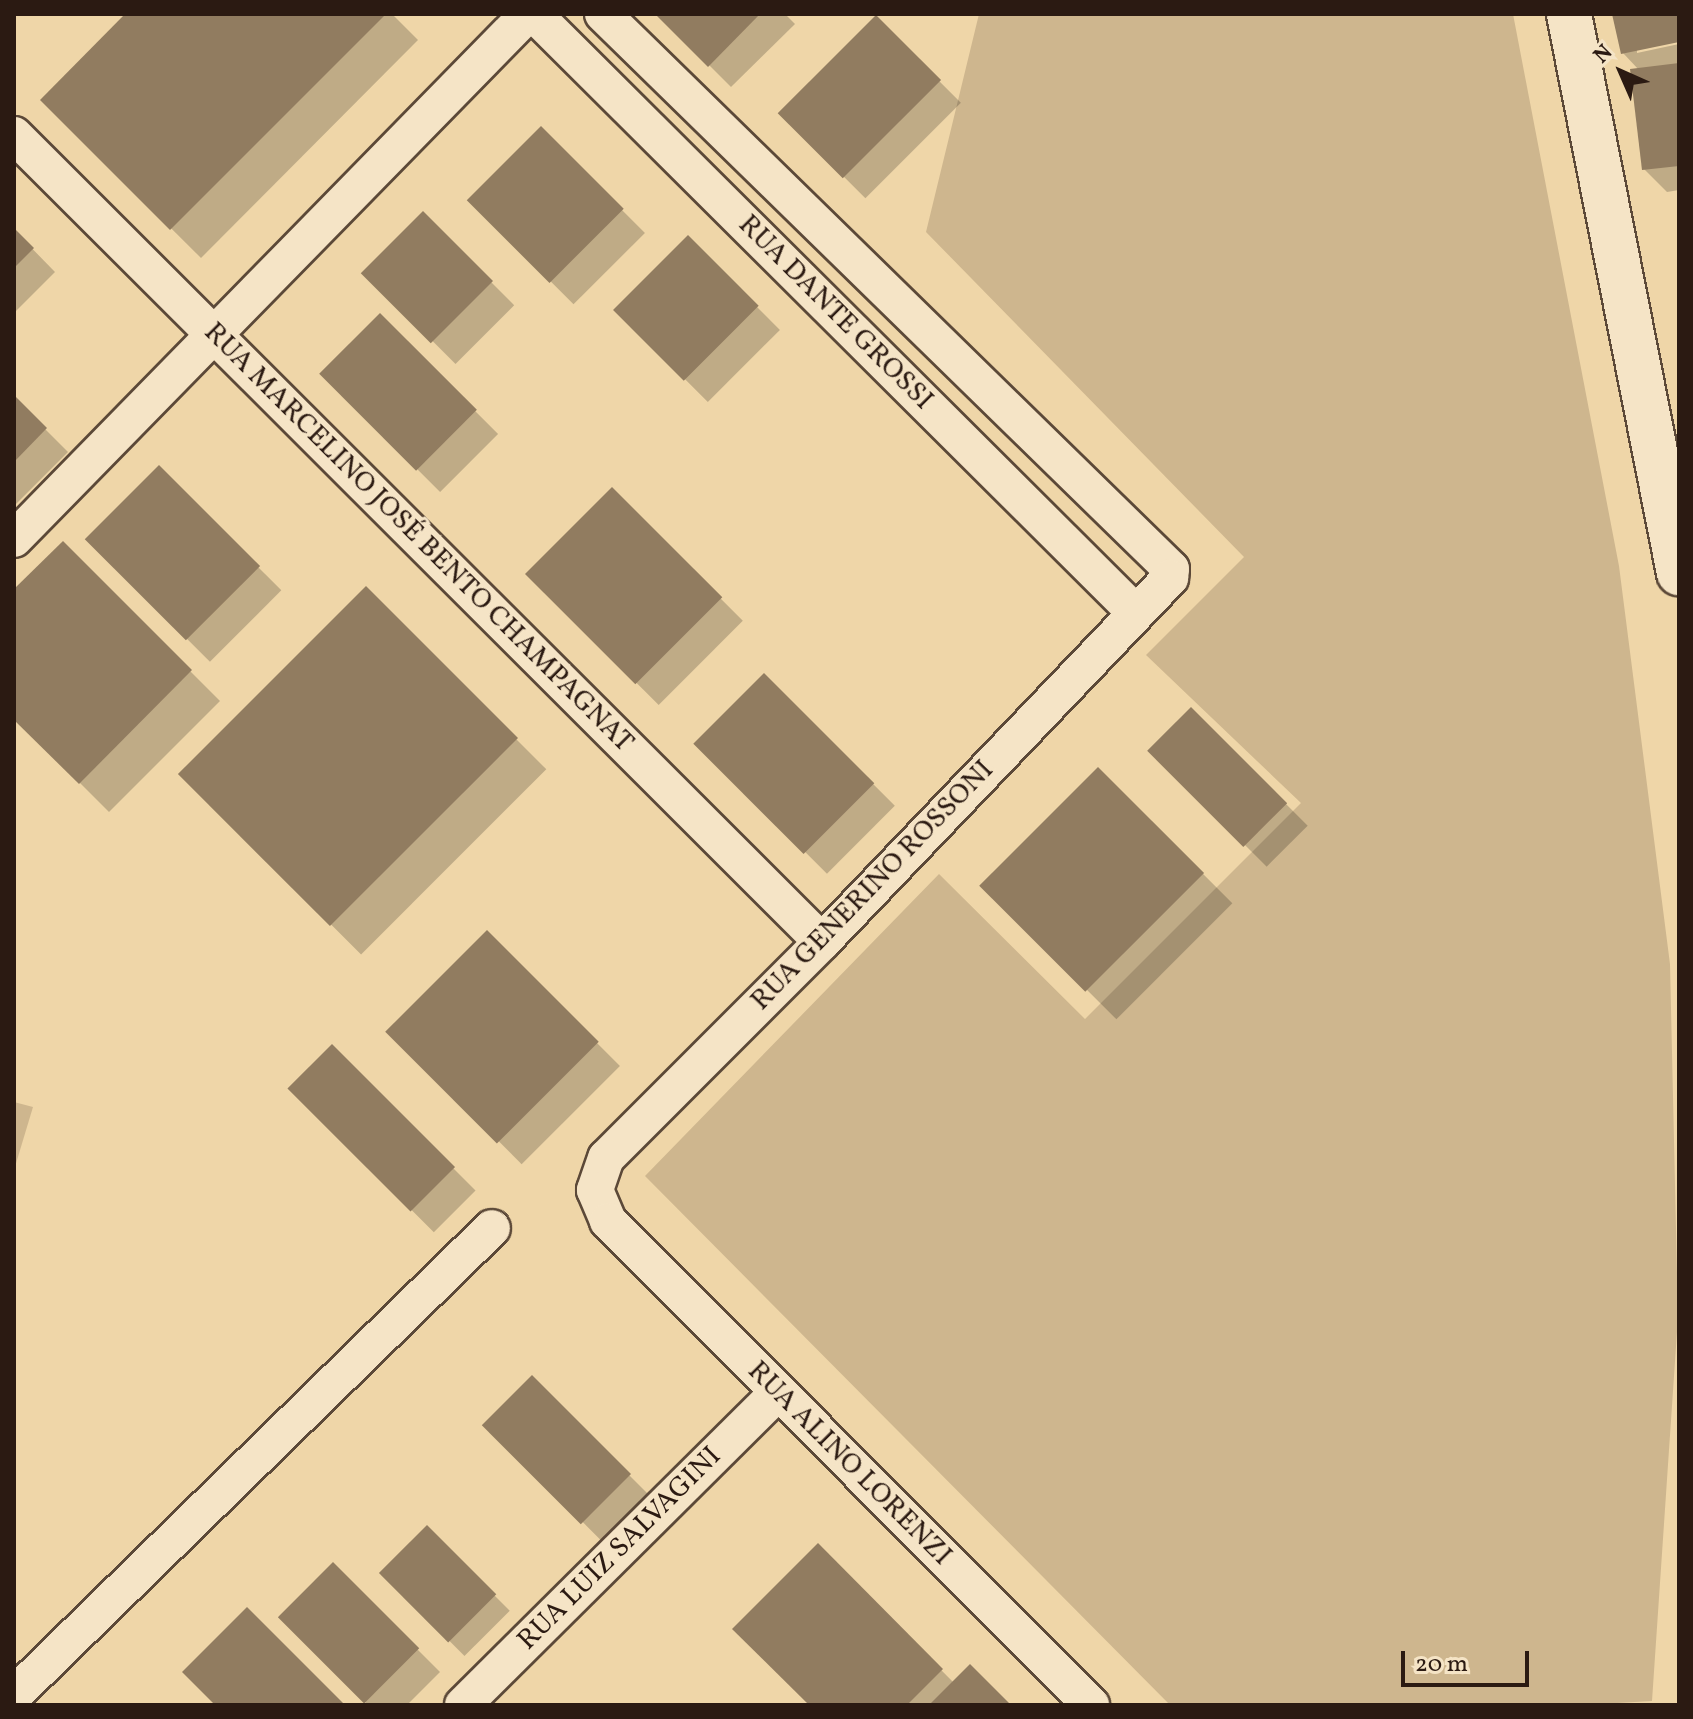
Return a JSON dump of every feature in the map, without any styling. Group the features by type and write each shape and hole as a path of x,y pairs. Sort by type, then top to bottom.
{"main road":[{"path":"1569,14 1679,573"}],"street":[{"path":"14,539 213,332 531,14"},
{"name":"RUA DANTE GROSSI","path":"531,14 1135,612"},
{"name":"RUA DANTE GROSSI","path":"603,14 1165,559"},
{"name":"RUA MARCELINO JOSÉ BENTO CHAMPAGNAT","path":"14,135 822,942"},
{"name":"RUA GENERINO ROSSONI","path":"608,1221 595,1190 606,1158 822,942 1170,578 1171,569 1165,559"},
{"name":"RUA ALINO LORENZI","path":"608,1221 1091,1705"},
{"path":"14,1695 492,1228"},
{"name":"RUA LUIZ SALVAGINI","path":"463,1705 777,1393"}],"shaded area":[{"path":"979,14 1513,14 1619,566 1670,964 1678,1317 1652,1701 1583,1705 1170,1705 645,1176 939,874 1085,1019 1301,803 1146,655 1244,557 926,232"},
{"path":"14,1102 33,1107 14,1170"}],"building":[{"path":"125,14 386,14 170,230 40,100"},
{"path":"655,14 760,14 708,67"},
{"path":"1612,14 1679,14 1679,42 1621,54"},
{"path":"876,15 941,80 843,178 778,113"},
{"path":"1679,63 1679,166 1642,170 1630,69"},
{"path":"541,126 624,209 549,283 467,200"},
{"path":"423,211 493,281 431,343 361,273"},
{"path":"14,228 34,248 14,268"},
{"path":"688,235 759,306 684,381 613,310"},
{"path":"380,313 477,410 416,471 319,374"},
{"path":"14,395 47,428 14,462"},
{"path":"159,465 260,566 186,640 85,539"},
{"path":"612,487 722,597 635,684 525,574"},
{"path":"63,541 192,670 79,784 14,720 14,589"},
{"path":"366,586 518,738 330,926 178,774"},
{"path":"764,673 874,783 804,854 693,744"},
{"path":"1191,707 1287,803 1243,847 1147,751"},
{"path":"1098,767 1204,873 1085,992 979,886"},
{"path":"487,930 599,1042 497,1144 385,1032"},
{"path":"332,1044 455,1167 410,1212 287,1089"},
{"path":"532,1375 631,1474 581,1524 482,1425"},
{"path":"427,1525 496,1594 448,1642 379,1573"},
{"path":"818,1543 943,1669 907,1705 809,1705 732,1629"},
{"path":"333,1562 419,1648 364,1703 278,1617"},
{"path":"247,1607 345,1705 215,1705 182,1672"},
{"path":"970,1664 1011,1705 929,1705"}]}
